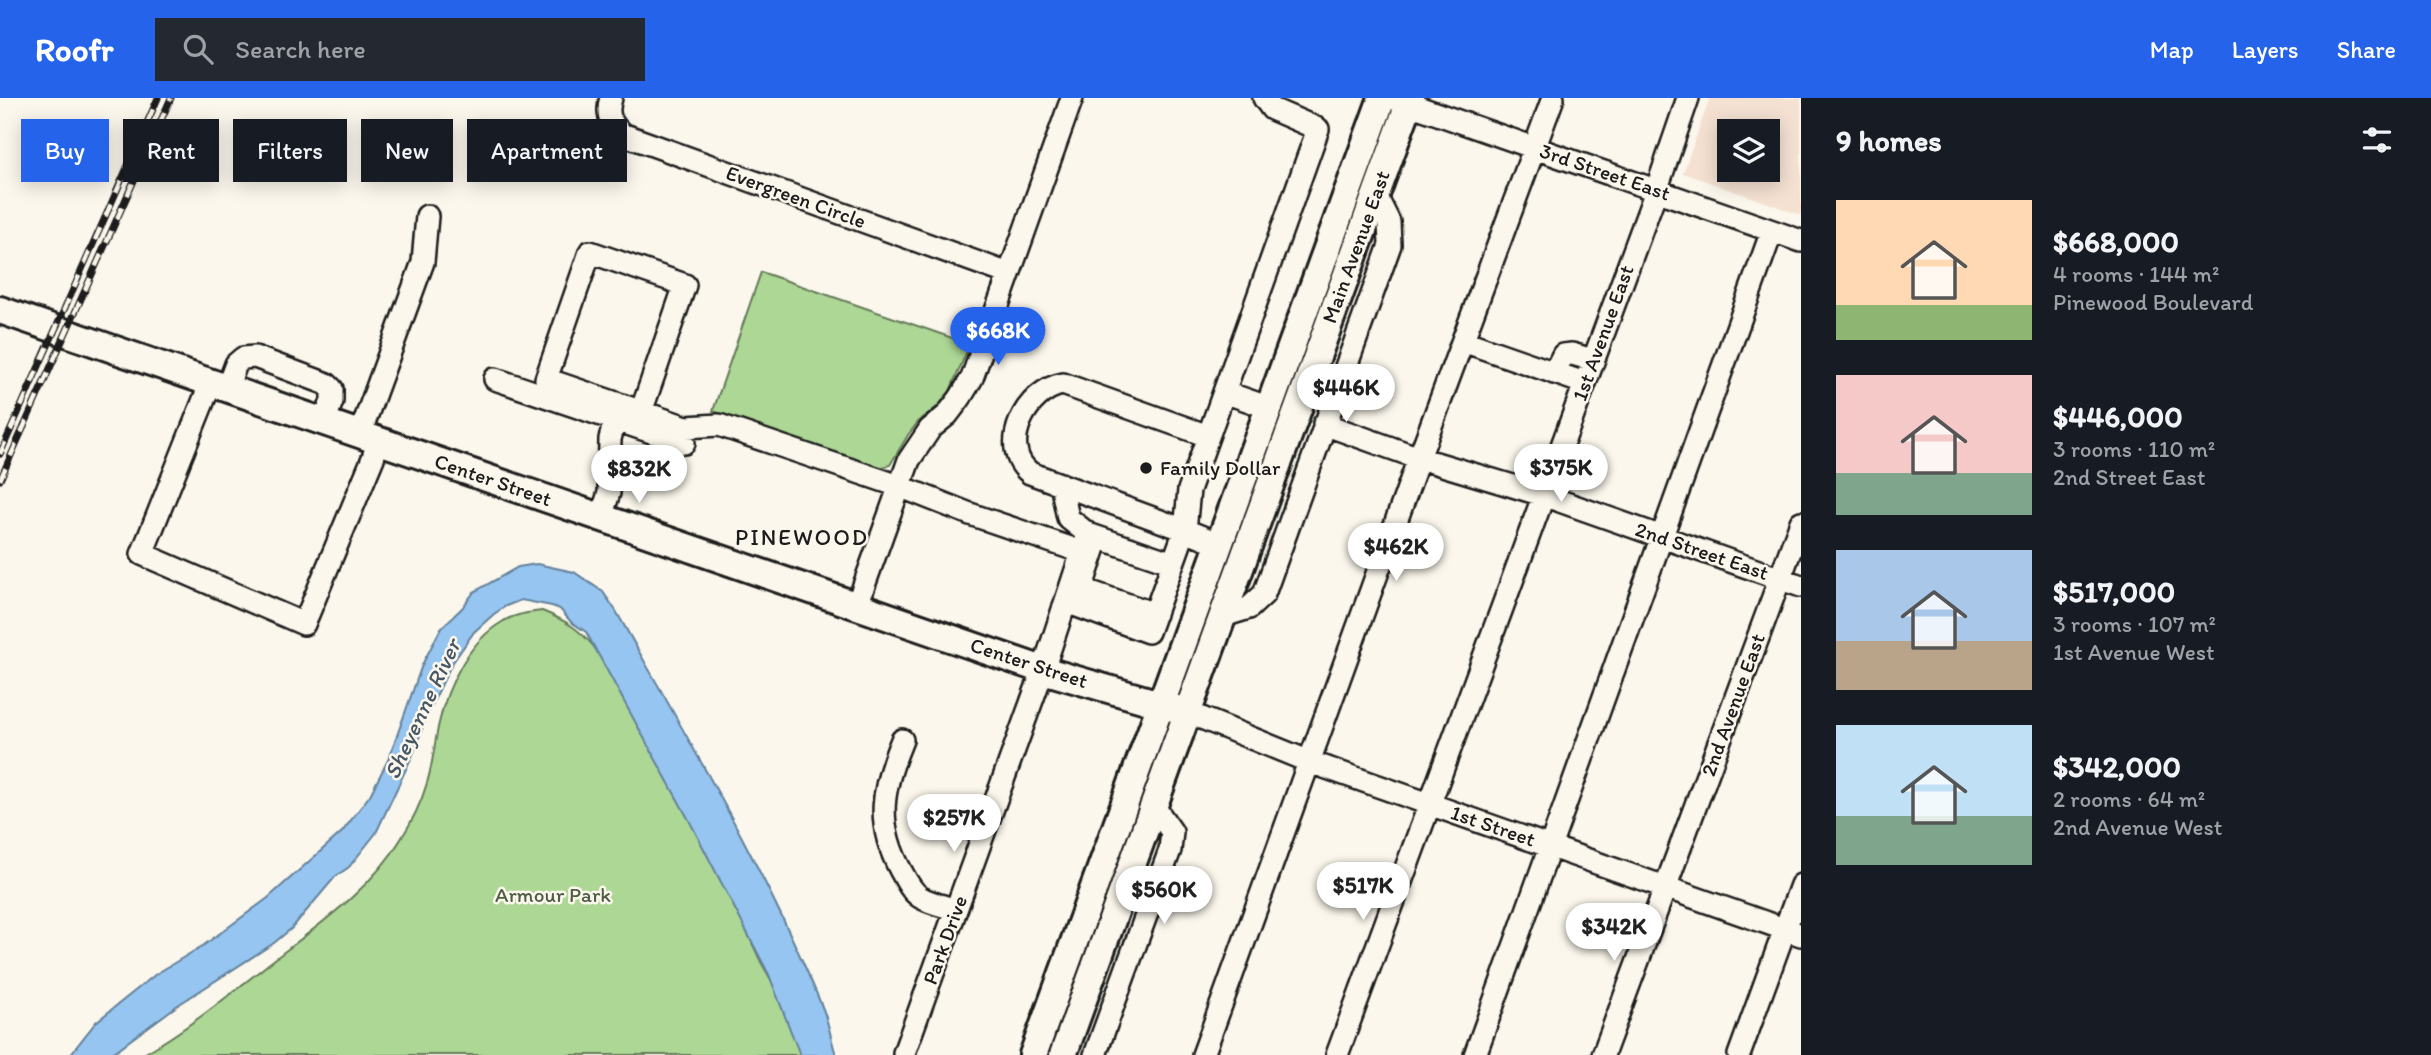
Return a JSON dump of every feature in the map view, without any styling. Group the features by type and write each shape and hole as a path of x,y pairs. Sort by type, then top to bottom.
{"main road":[{"name":"Main Avenue East","path":"1174,708 1220,544 1382,98"},
{"name":"Main Avenue East","path":"1174,708 1223,617 1375,194 1404,100"},
{"name":"Center Street","path":"0,310 1043,670 1174,708"},
{"path":"1070,1050 1153,805 1174,708"},
{"path":"1033,1055 1174,708"}],"street":[{"name":"Evergreen Circle","path":"611,98 608,108 610,124 622,134 1009,274"},
{"path":"857,606 909,460 930,429 947,415 972,378 1072,98"},
{"path":"1066,602 1108,620 1148,632 1185,530 1189,491 1318,129 1272,109 1264,98"},
{"path":"1203,1055 1419,458 1553,98"},
{"name":"1st Avenue East","path":"1337,1055 1688,98"},
{"name":"3rd Street East","path":"1404,100 1801,241"},
{"path":"1223,617 1249,608 1264,594 1390,245 1389,222 1375,194"},
{"path":"324,422 332,401 332,389 327,384 254,357 243,358 219,385 142,554 304,624 373,458 369,437 423,262 427,216"},
{"path":"1475,1055 1772,231"},
{"path":"641,412 685,285 590,252 546,379 641,412 686,427 719,425 899,486 970,514 1090,541 1173,564"},
{"path":"1463,341 1584,383"},
{"path":"1554,373 1563,355 1572,354 1593,360"},
{"path":"495,379 684,443"},
{"path":"1208,436 1063,384 1046,389 1024,414 1015,448 1017,458 1030,473 1220,544"},
{"path":"1224,393 1270,408"},
{"path":"601,517 609,493 610,439 615,420"},
{"name":"2nd Street East","path":"1324,424 1419,458 1542,495 1801,586"},
{"path":"1061,484 1068,518 1090,541"},
{"name":"2nd Avenue East","path":"1603,1055 1801,522"},
{"path":"1090,541 1084,582 1088,591 1155,614"},
{"name":"Park Drive","path":"904,1053 1090,541"},
{"path":"1056,633 1074,616 1108,620"},
{"name":"1st Street","path":"1174,708 1310,762 1793,932"},
{"path":"902,740 888,773 884,795 884,820 890,849 908,884 921,898 956,909"},
{"path":"1095,1055 1170,850 1172,832 1153,805"},
{"path":"1740,1055 1793,932 1801,885"}],"shaded area":[{"path":"1710,98 1801,98 1801,215 1683,173"}],"green space":[{"path":"761,272 970,344 950,391 938,406 919,421 890,465 879,468 713,411"},
{"name":"Armour Park","path":"542,611 572,626 596,649 692,814 761,962 790,1013 809,1055 142,1055 224,999 324,921 374,875 401,839 421,799 447,695 469,653 490,631 507,619"}],"water":[{"name":"Sheyenne River","path":"537,564 574,572 603,592 616,611 726,807 777,906 823,1009 836,1055 800,1055 769,975 690,822 586,632 571,622 560,609 521,600 494,614 474,632 451,665 376,833 349,867 335,877 292,928 110,1055 70,1055 96,1022 156,974 204,945 268,898 342,832 370,795 389,758 422,665 441,628 474,592 518,567"}],"railway":[{"path":"0,454 158,98"},
{"path":"0,480 171,98"}],"place":[{"name":"Family Dollar","path":"1146,468"}],"district":[{"name":"PINEWOOD","path":"802,537"}]}
